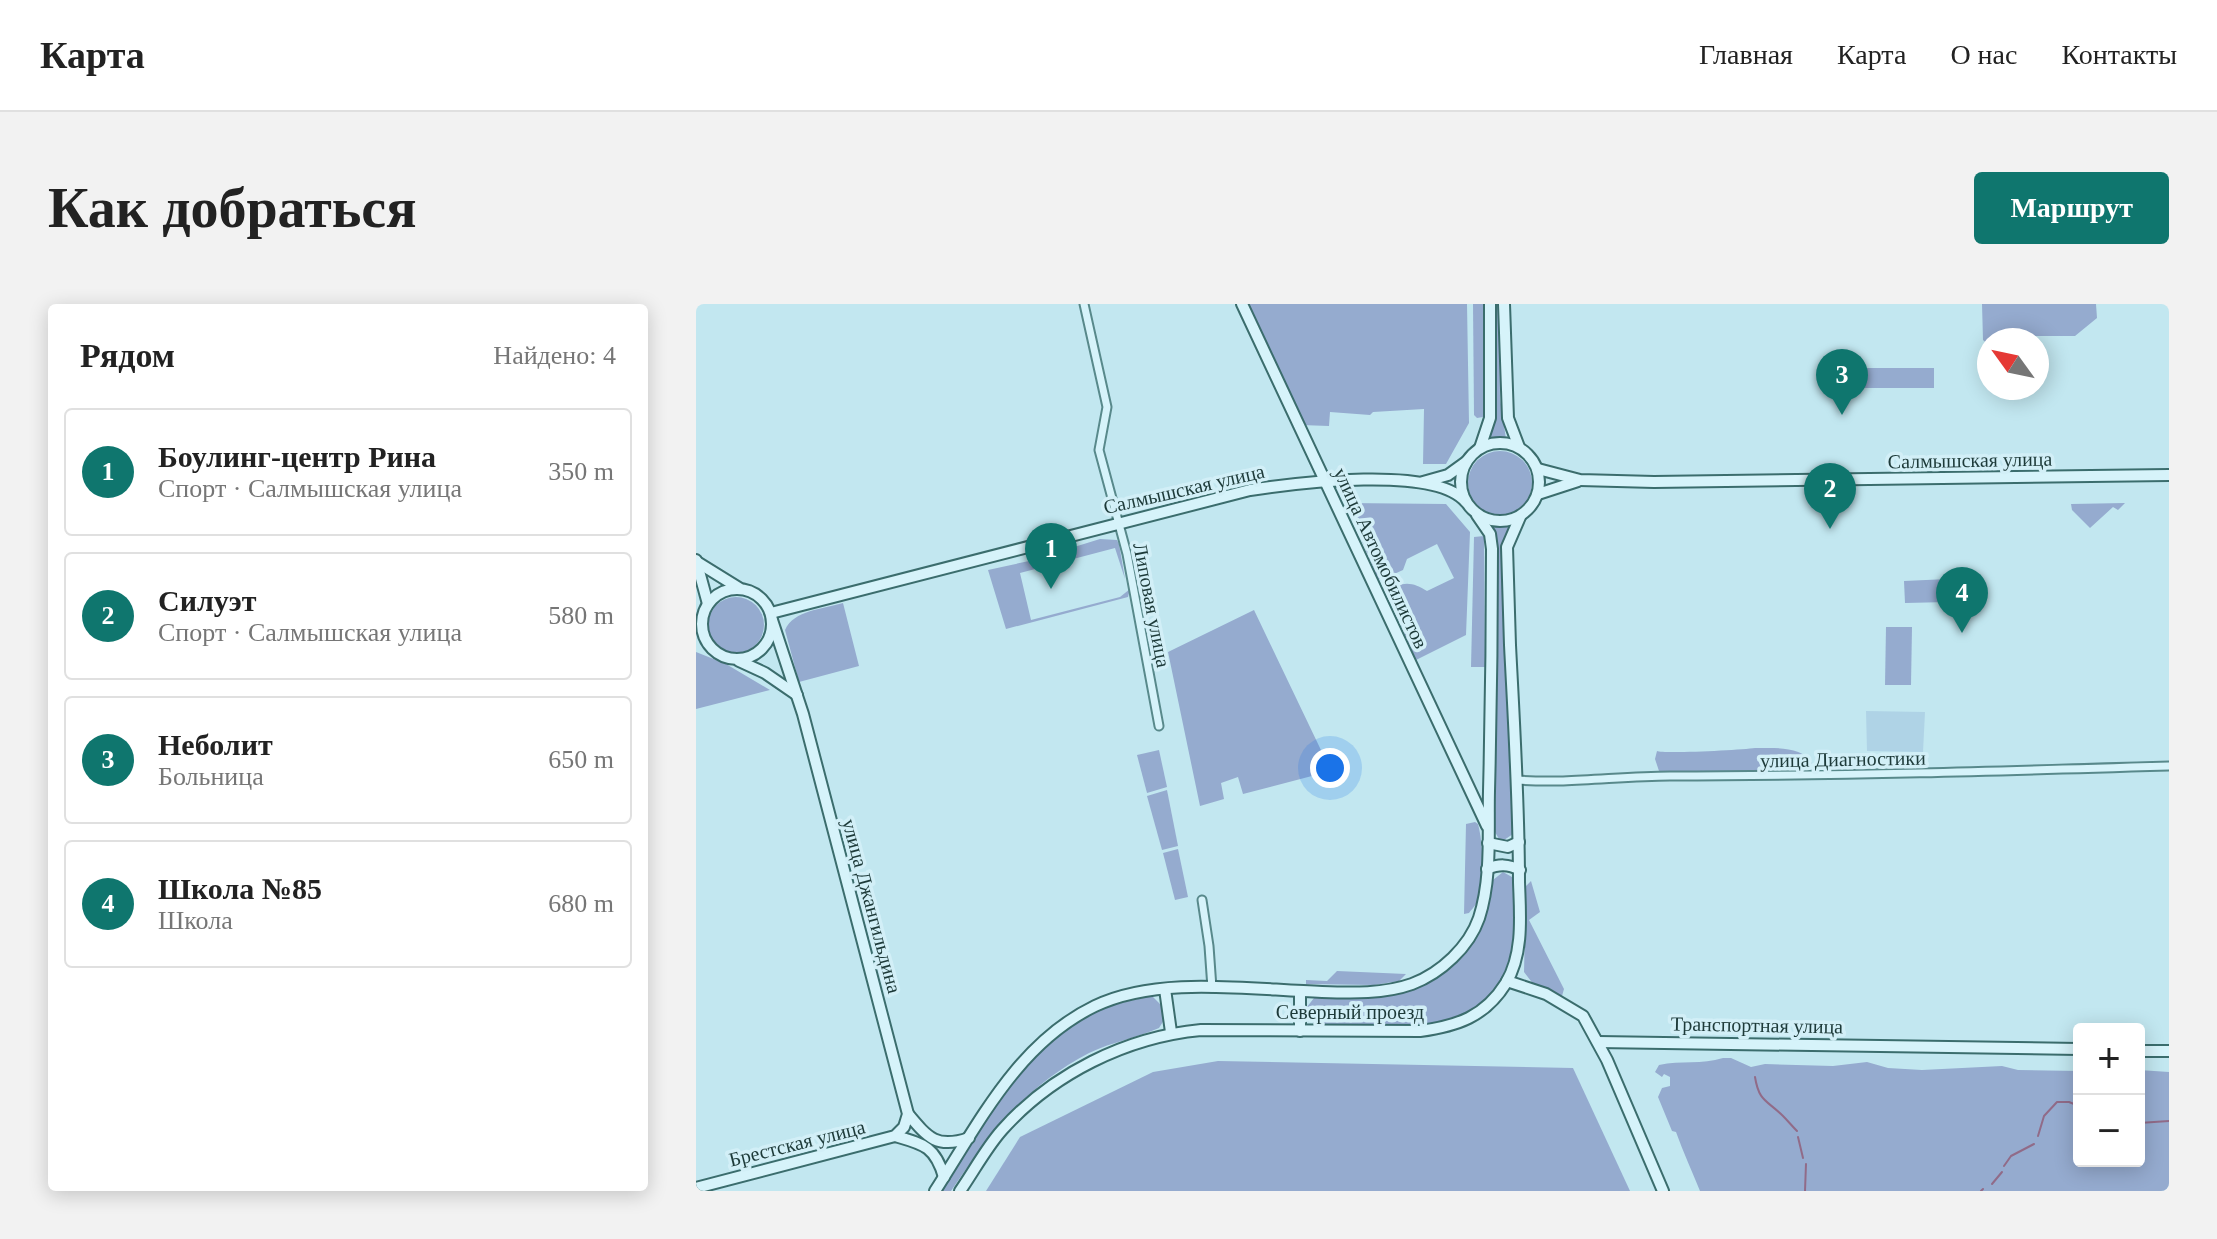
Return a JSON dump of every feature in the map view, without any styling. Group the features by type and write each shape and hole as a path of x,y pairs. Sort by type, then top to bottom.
{"main road":[{"name":"улица Автомобилистов","path":"1242,304 1488,828"},
{"path":"1480,448 1490,418 1490,304"},
{"path":"1504,304 1508,418 1519,447"},
{"path":"1500,443 1519,447 1530,456 1538,469 1538,494 1531,507 1520,517 1498,522 1477,515 1459,494 1423,482 1448,475 1480,448 1500,443"},
{"path":"1466,502 1461,488 1467,460"},
{"path":"1538,469 1580,480"},
{"name":"Салмышская улица","path":"1580,480 1654,482 2169,475"},
{"name":"Салмышская улица","path":"772,617 1119,522 1250,490 1324,480 1423,482"},
{"path":"1538,494 1580,480"},
{"name":"Северный проезд","path":"935,1191 1009,1077 1027,1056 1059,1027 1099,1004 1129,994 1165,989 1380,991 1413,984 1454,956 1475,927 1483,904 1487,869 1492,549 1490,534 1477,515"},
{"name":"Северный проезд","path":"960,1191 1000,1133 1051,1086 1092,1062 1171,1032 1224,1029 1420,1031 1454,1026 1475,1015 1493,1000 1513,967 1519,932 1518,780 1507,547 1520,517"},
{"path":"696,643 711,648 727,659 752,657 764,648 771,635 772,617 764,602 754,593 741,589 697,561"},
{"path":"697,561 708,604"},
{"path":"711,648 699,623 708,604 728,590 741,589"},
{"name":"улица Джангильдина","path":"772,617 797,695 908,1114"},
{"path":"737,660 765,673 797,695"},
{"path":"1488,843 1508,847 1519,842"},
{"path":"1487,869 1497,865 1520,870"},
{"path":"1507,981 1546,994 1583,1016 1598,1042 1663,1191"},
{"path":"1165,989 1171,1032"},
{"path":"1300,991 1300,1031"},
{"name":"Транспортная улица","path":"1598,1042 2073,1049"},
{"path":"2145,1051 2169,1051"},
{"path":"908,1114 931,1139 947,1143 969,1138"},
{"name":"Брестская улица","path":"696,1188 895,1136 904,1127 908,1114"},
{"path":"895,1136 930,1149 944,1177"}],"street":[{"name":"Липовая улица","path":"1084,304 1107,407 1099,450 1133,583 1159,726"},
{"name":"улица Диагностики","path":"1518,780 1540,782 1648,776 1819,777 2169,766"},
{"path":"1202,900 1212,988"}],"shaded area":[{"path":"1246,304 1467,304 1469,423 1446,464 1423,464 1424,409 1373,412 1370,415 1330,412 1329,426 1301,425"},
{"path":"1473,304 1483,304 1484,404 1483,417 1477,418 1474,415"},
{"path":"1495,304 1499,304 1500,398 1506,439 1489,438 1496,399"},
{"path":"1982,304 2096,304 2097,318 2075,336 2049,336 2049,328 1983,328"},
{"path":"1844,368 1934,368 1934,388 1861,388 1861,378 1844,378"},
{"path":"1494,451 1506,451 1523,460 1530,471 1530,495 1523,506 1506,515 1494,515 1482,510 1473,501 1468,489 1468,477 1473,465 1482,456"},
{"path":"1346,503 1446,504 1470,532 1466,635 1416,660 1387,593 1407,584 1427,591 1454,578 1437,544 1407,559 1403,570 1378,579"},
{"path":"2125,503 2118,510 2113,507 2090,528 2072,510 2071,504"},
{"path":"1493,527 1509,527 1504,546 1513,834 1504,840 1499,839 1495,832 1497,546"},
{"path":"1484,536 1485,667 1471,667 1474,537"},
{"path":"1100,539 1117,540 1125,579 1115,548 1020,573 1031,620 1120,597 1130,589 1128,597 1006,629 988,570"},
{"path":"1948,579 1948,602 1905,603 1904,581"},
{"path":"736,597 756,605 764,625 756,645 736,653 716,645 708,625 716,605"},
{"path":"843,603 859,666 799,682 785,630 802,614"},
{"path":"1254,610 1331,771 1243,794 1238,777 1221,783 1224,799 1200,806 1168,652"},
{"path":"1886,627 1912,627 1911,685 1885,685"},
{"path":"696,652 726,664 770,690 696,709"},
{"path":"1866,711 1925,712 1923,752 1867,751"},
{"path":"1782,748 1799,752 1812,763 1815,771 1813,774 1660,774 1655,759 1657,751"},
{"path":"1159,750 1167,787 1147,793 1137,755"},
{"path":"1167,790 1178,846 1162,850 1147,796"},
{"path":"1475,822 1481,842 1482,886 1477,903 1469,913 1464,914 1466,824"},
{"path":"1178,849 1188,897 1175,900 1163,853"},
{"path":"1503,872 1512,877 1515,895 1511,951 1500,981 1482,1002 1460,1016 1433,1024 1374,1027 1317,1025 1309,1020 1307,1007 1314,998 1400,993 1422,986 1441,975 1471,944 1489,903 1493,880"},
{"path":"1531,881 1540,912 1529,920 1564,989 1562,996 1534,985 1524,972 1526,886"},
{"path":"1337,971 1406,974 1399,981 1374,985 1306,984 1306,980 1327,981"},
{"path":"1153,997 1161,1005 1164,1020 1159,1028 1089,1053 1047,1080 995,1131 951,1191 942,1191 1008,1089 1048,1044 1098,1011"},
{"path":"1731,1058 1751,1067 1765,1064 1833,1066 1867,1062 1888,1068 1922,1070 2002,1066 2018,1070 2073,1071 2073,1167 2145,1167 2145,1070 2169,1072 2169,1191 1700,1191 1658,1097 1662,1088 1670,1086 1670,1077 1664,1074 1662,1077 1655,1072 1659,1065"},
{"path":"1218,1061 1573,1068 1630,1191 986,1191 1020,1137 1153,1072"}],"waterway":[{"path":"1755,1077 1764,1100 1797,1131"},
{"path":"2038,1136 2044,1116 2057,1102 2073,1104"},
{"path":"2145,1123 2169,1121"},
{"path":"1798,1137 1803,1158"},
{"path":"2004,1166 2011,1156 2034,1144"},
{"path":"1805,1191 1806,1164"},
{"path":"1992,1184 2002,1172"}],"place":[{"name":"Неболит","path":"1842,415"},
{"name":"Силуэт","path":"1830,529"},
{"name":"Боулинг-центр Рина","path":"1051,589"},
{"name":"Школа №85","path":"1962,633"}]}
